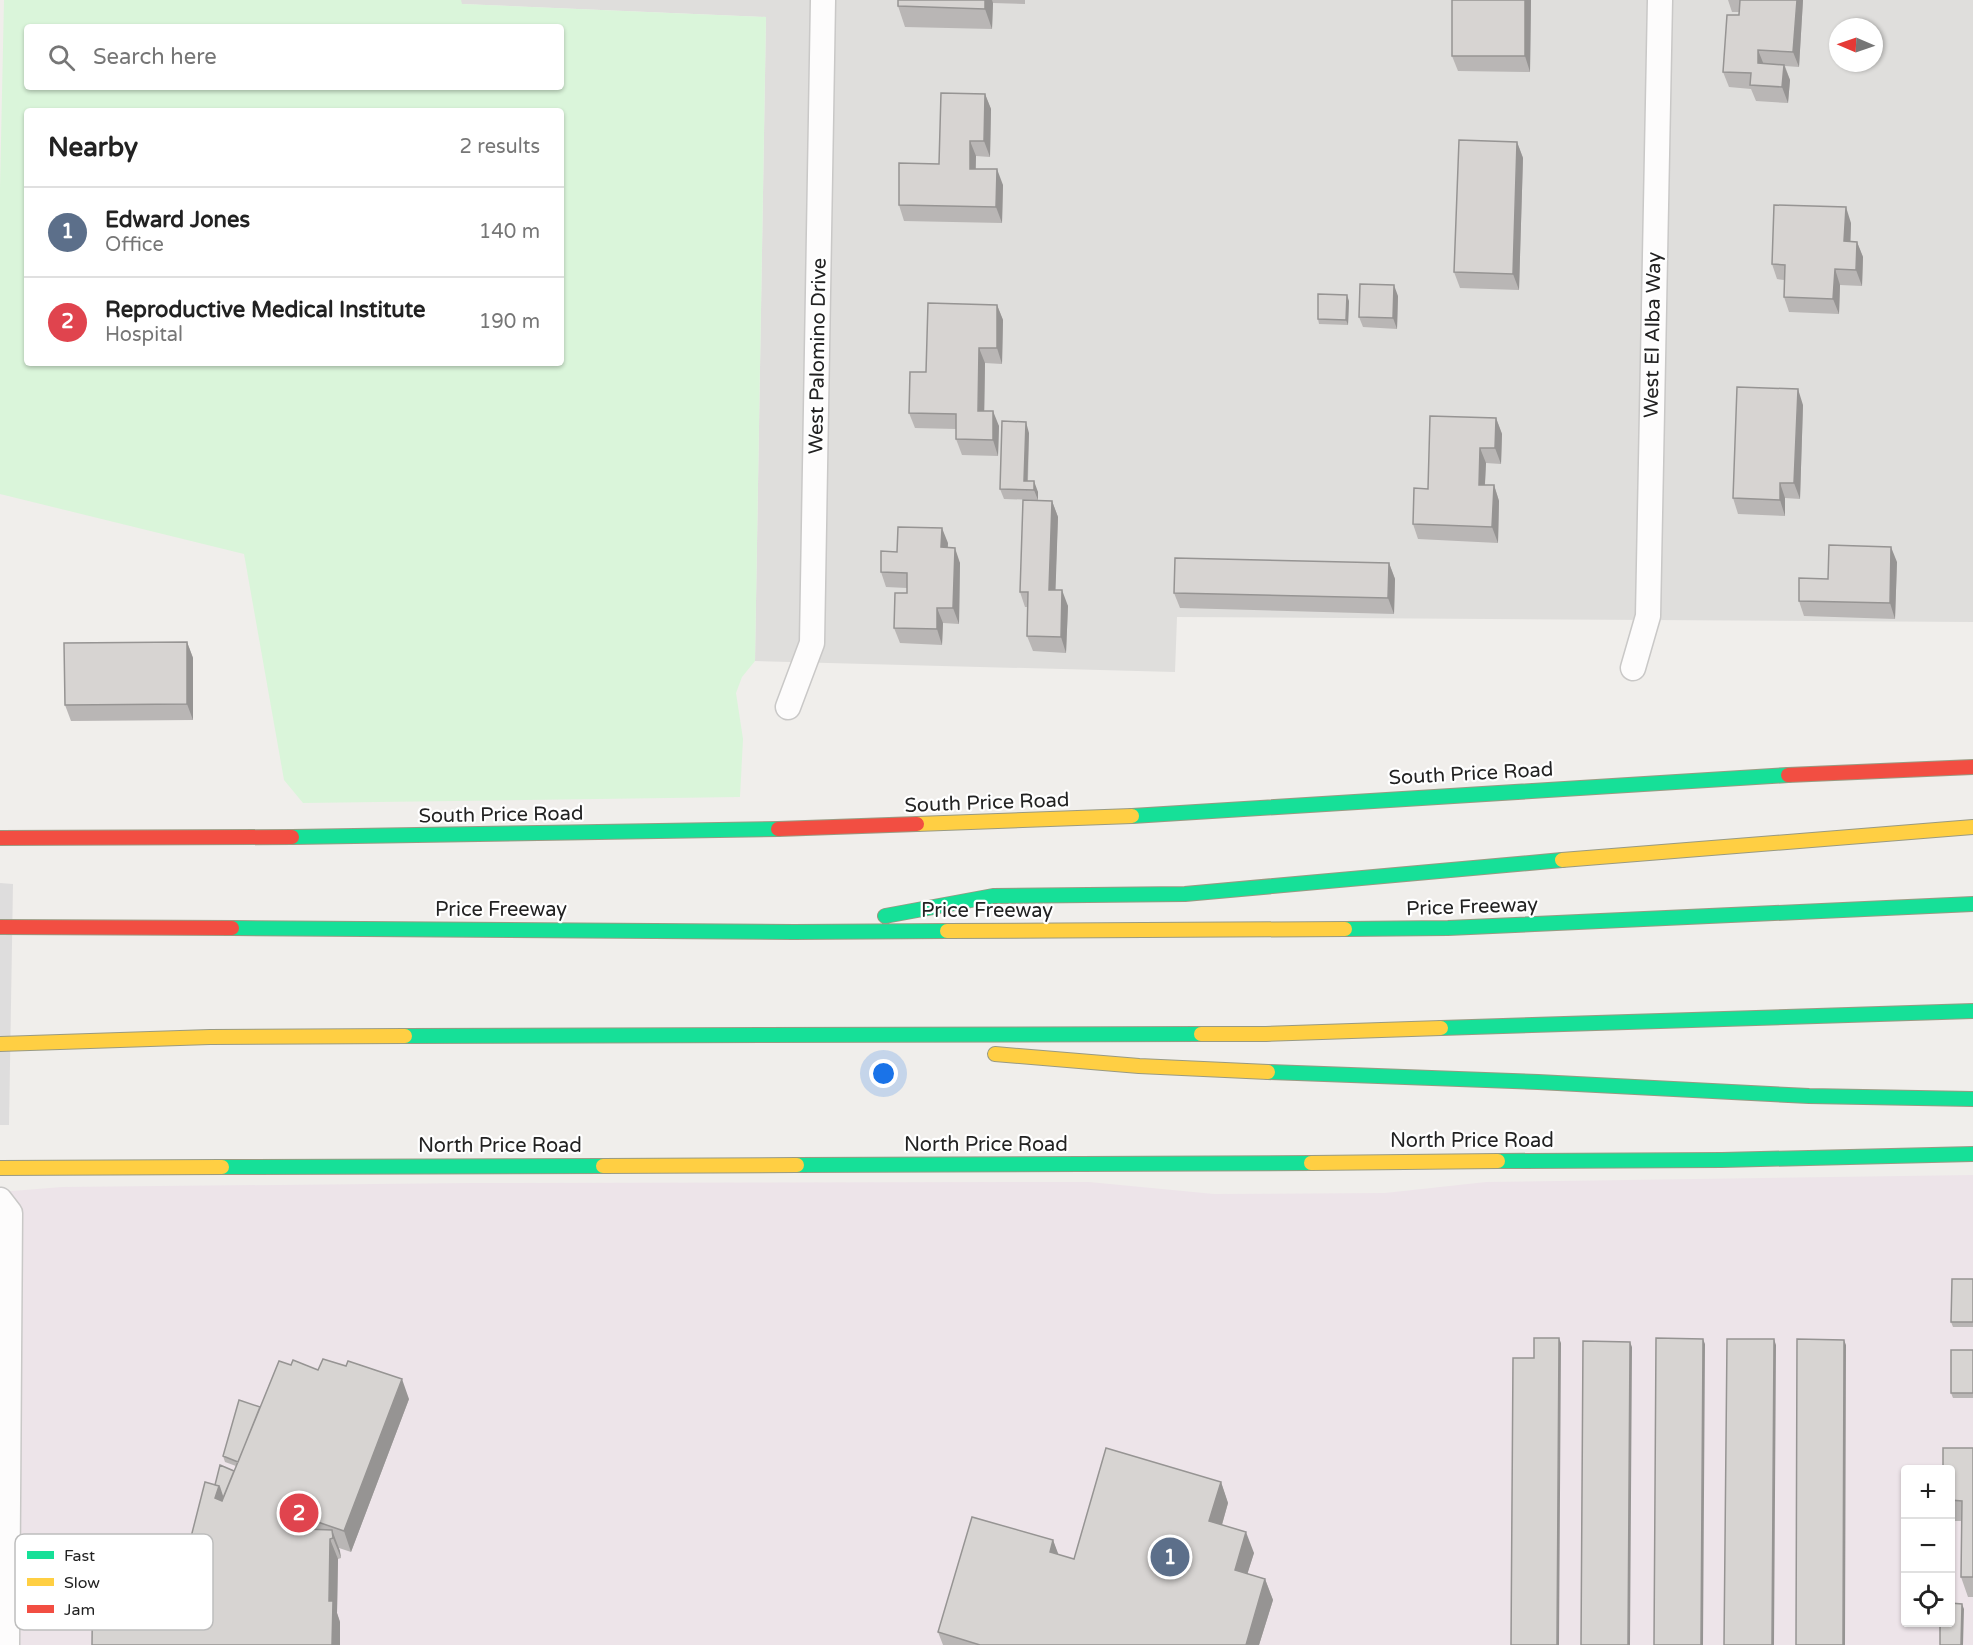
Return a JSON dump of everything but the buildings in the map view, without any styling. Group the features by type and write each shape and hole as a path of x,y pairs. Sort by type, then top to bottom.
{"main road":[{"name":"South Price Road","path":"0,838 257,838 705,831 1070,820 1459,794 1973,767"},
{"path":"794,932 993,896 1185,894 1520,863 1973,827"},
{"name":"Price Freeway","path":"0,927 794,932 1448,928 1664,920 1973,903"},
{"path":"0,1044 222,1036 1266,1034 1973,1011"},
{"path":"772,1035 926,1048"},
{"path":"985,1053 1139,1066 1277,1073 1539,1082 1809,1096 1973,1099"},
{"name":"North Price Road","path":"0,1168 1220,1164 1722,1160 1973,1154"}],"street":[{"name":"West Palomino Drive","path":"788,708 812,643 823,0"},
{"name":"West El Alba Way","path":"1634,668 1648,616 1660,0"},
{"path":"0,1200 10,1213 7,1645"}],"shaded area":[{"path":"461,0 1973,0 1973,622 1177,617 1175,672 755,661 766,17 461,4"},
{"path":"1973,1175 1973,1645 0,1645 0,1192 62,1187 473,1183 1089,1182 1214,1194 1385,1193 1486,1182"}],"green space":[{"path":"4,0 461,0 462,4 766,17 755,661 742,677 736,693 743,739 740,797 303,803 284,780 244,554 0,494 0,188"}],"pier":[{"path":"0,883 13,884 9,1125 0,1125"}],"traffic: fast":[{"path":"1132,816 1788,775"},
{"path":"292,837 778,829"},
{"path":"885,916 993,896 1185,894 1562,860"},
{"path":"1345,929 1448,928 1973,904"},
{"path":"232,928 947,931"},
{"path":"1441,1028 1973,1011"},
{"path":"405,1036 1201,1034"},
{"path":"1268,1072 1538,1082 1809,1096 1973,1099"},
{"path":"1498,1161 1722,1160 1973,1154"},
{"path":"797,1165 1311,1163"},
{"path":"222,1167 603,1166"}],"traffic: slow":[{"path":"917,824 1132,816"},
{"path":"1562,860 1973,827"},
{"path":"947,931 1345,929"},
{"path":"1201,1034 1441,1028"},
{"path":"0,1044 210,1037 405,1036"},
{"path":"995,1054 1139,1066 1268,1072"},
{"path":"1311,1163 1498,1161"},
{"path":"603,1166 797,1165"},
{"path":"0,1168 222,1167"}],"traffic: jam":[{"path":"1788,775 1973,767"},
{"path":"778,829 917,824"},
{"path":"0,838 292,837"},
{"path":"0,927 232,928"}],"place":[{"name":"Reproductive Medical Institute","path":"299,1513"},
{"name":"Edward Jones","path":"1170,1557"}]}
